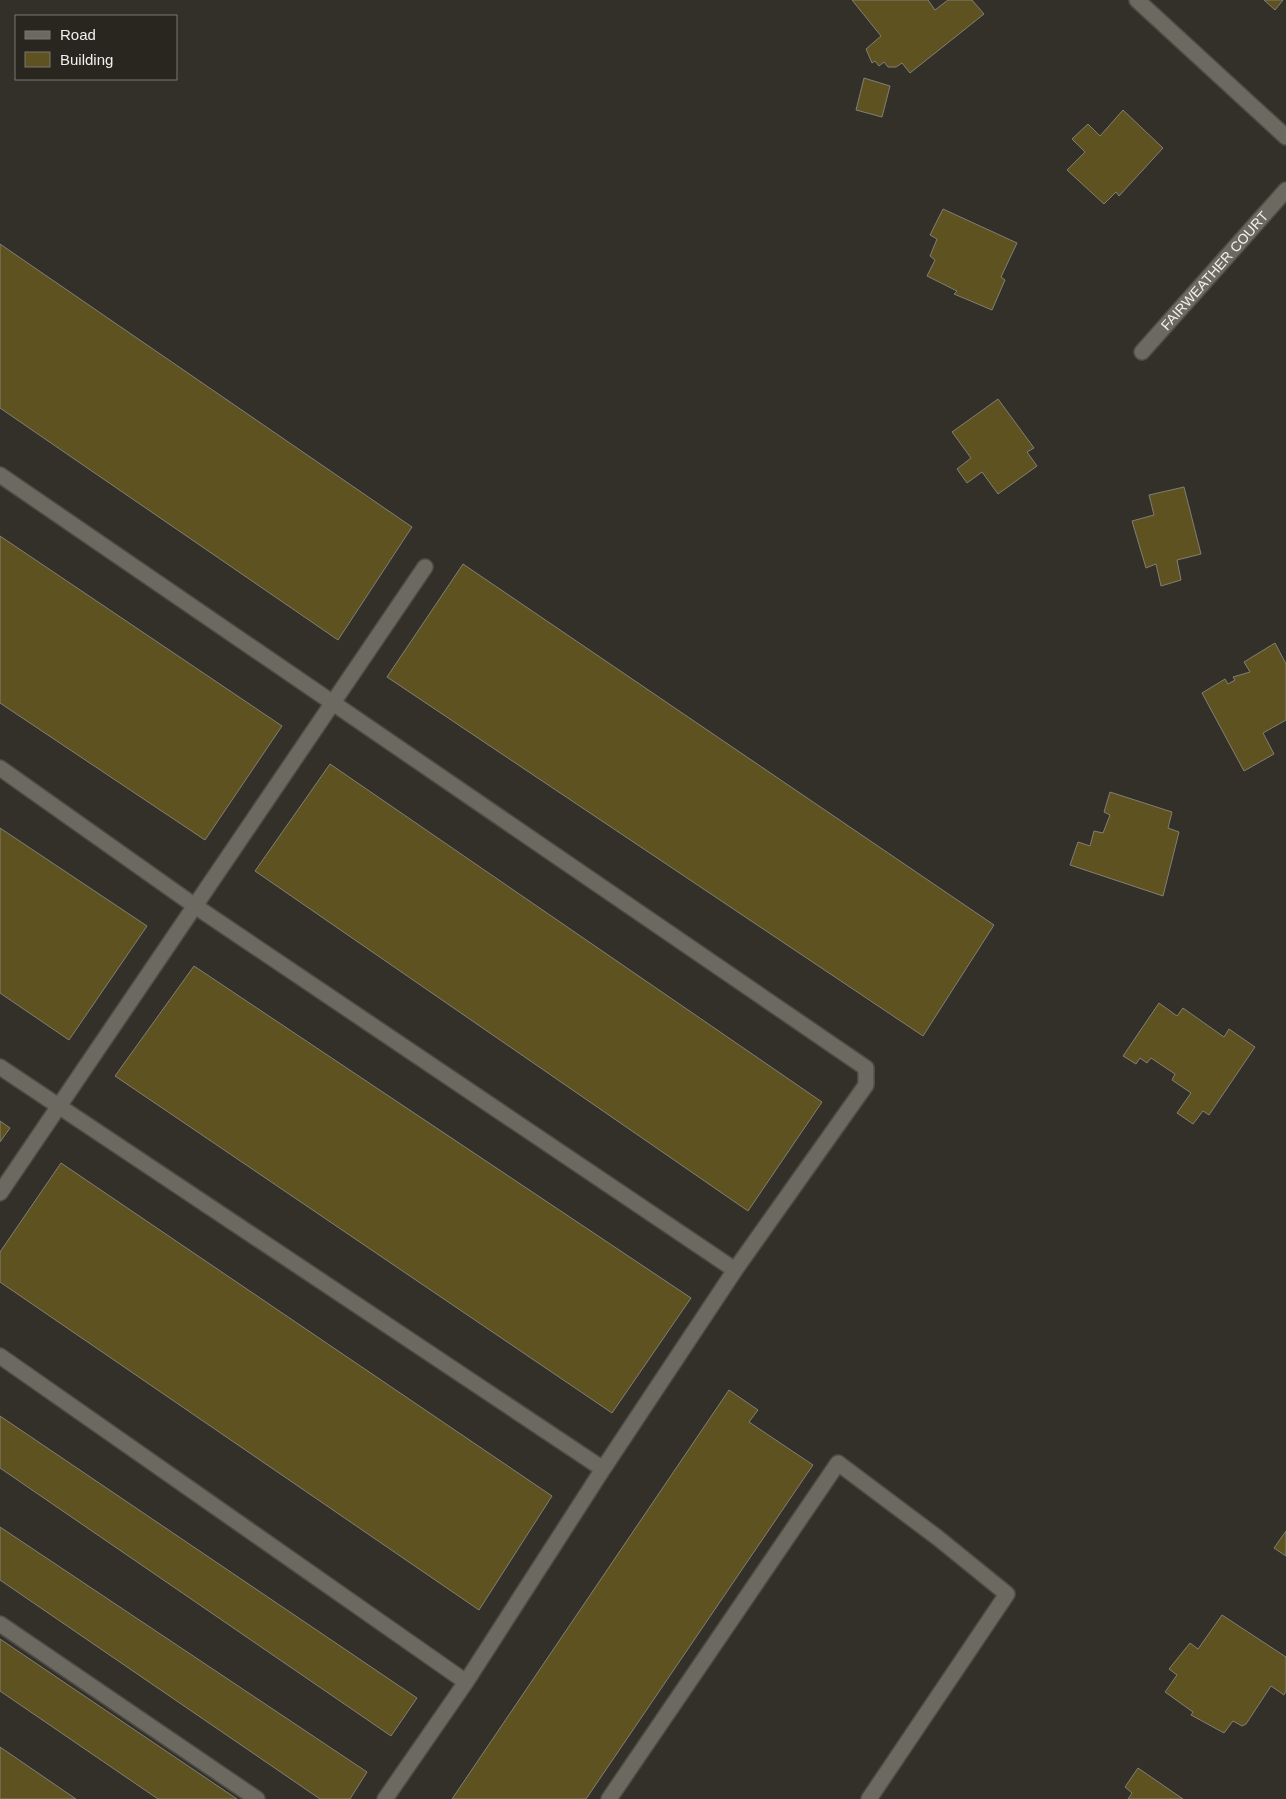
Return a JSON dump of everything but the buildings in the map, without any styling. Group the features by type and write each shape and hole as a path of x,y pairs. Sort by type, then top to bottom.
{"street":[{"path":"1137,0 1286,137"},
{"name":"FAIRWEATHER COURT","path":"1142,352 1286,190"},
{"path":"0,475 866,1068 866,1086 735,1270 603,1468 466,1682 385,1799"},
{"path":"0,1193 425,567"},
{"path":"0,768 195,906 735,1270"},
{"path":"0,1067 603,1468"},
{"path":"0,1356 466,1682"},
{"path":"609,1799 838,1463 938,1538 1007,1594 869,1799"},
{"path":"0,1624 257,1799"}]}
